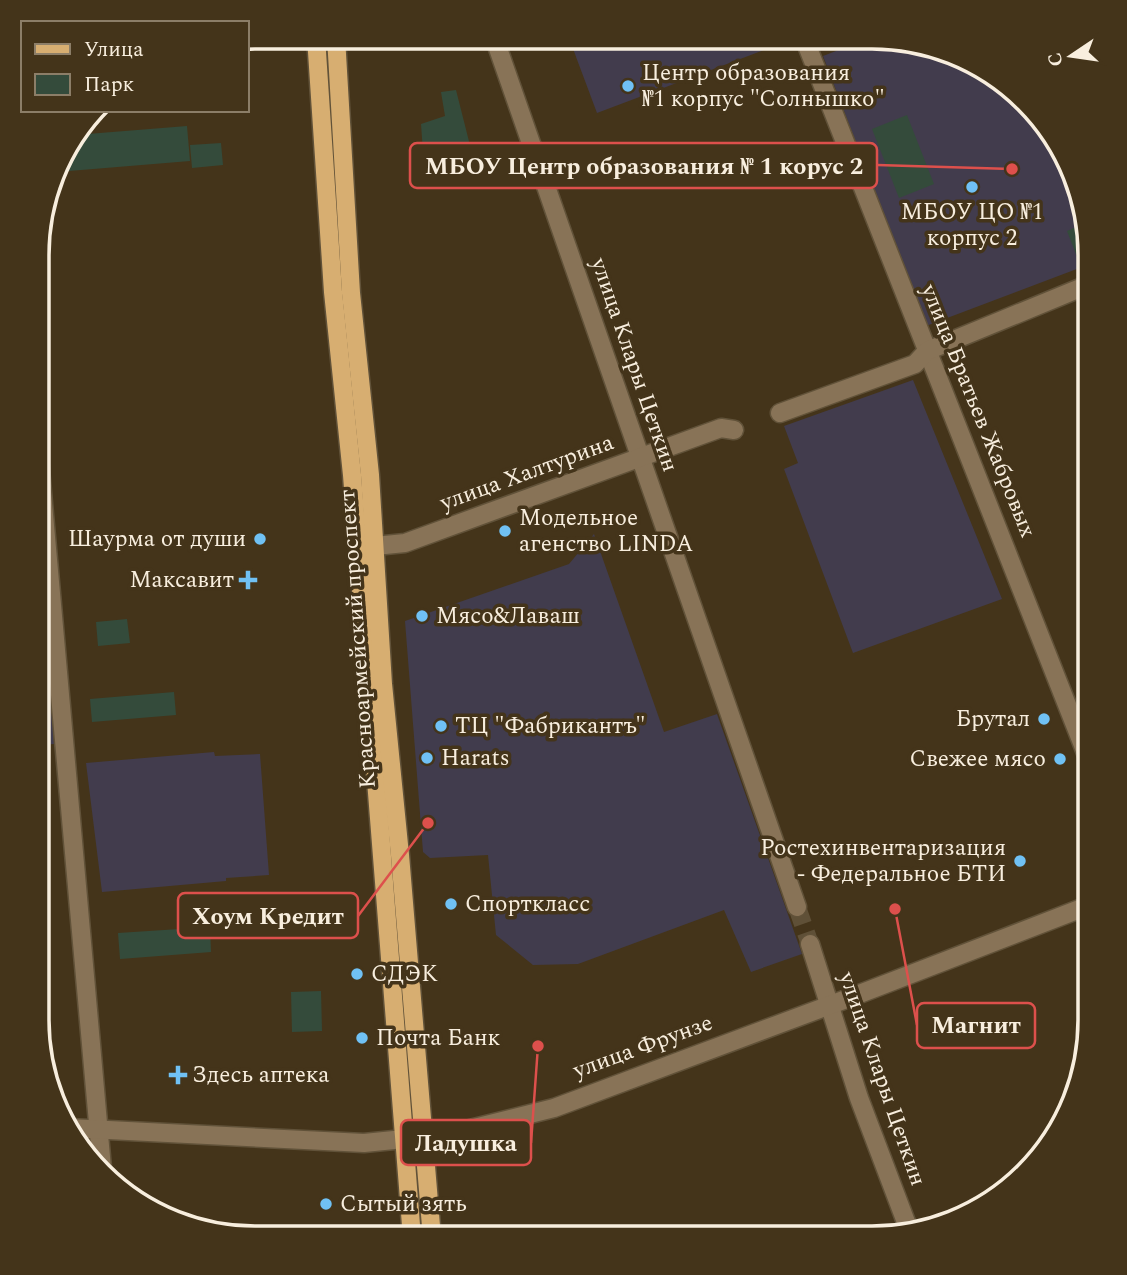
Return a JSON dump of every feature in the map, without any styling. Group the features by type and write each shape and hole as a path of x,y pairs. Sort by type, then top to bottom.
{"main road":[{"name":"Красноармейский проспект","path":"317,49 333,292 353,486 411,1226"},
{"name":"Красноармейский проспект","path":"337,49 351,293 375,546 383,684 431,1226"},
{"name":"улица Фрунзе","path":"404,1139 424,1136"}],"street":[{"name":"улица Клары Цеткин","path":"498,49 797,907"},
{"name":"улица Братьев Жабровых","path":"808,49 1078,732"},
{"path":"780,413 915,364 928,351 1078,290"},
{"name":"улица Халтурина","path":"375,546 405,543 721,428 734,430"},
{"path":"49,608 101,1156"},
{"name":"улица Фрунзе","path":"424,1136 462,1130 554,1108 1078,910"},
{"name":"улица Клары Цеткин","path":"810,944 859,1098 906,1223"},
{"name":"улица Фрунзе","path":"80,1128 363,1143 404,1139"}],"shaded area":[{"name":"Центр образования №1 корпус \"Солнышко\"","path":"573,49 767,49 597,113"},
{"name":"МБОУ ЦО №1 корпус 2","path":"841,49 872,49 925,56 963,70 1008,100 1027,119 1057,164 1074,215 1078,269 926,326 823,56"},
{"path":"913,380 1002,599 853,653 784,469 798,463 784,426"},
{"path":"594,534 664,732 717,714 802,954 751,972 724,910 578,964 533,965 496,935 488,855 430,858 423,852 405,621 569,564"},
{"path":"49,670 54,744 49,744"},
{"path":"214,752 215,756 260,754 269,875 102,892 86,763"}],"green space":[{"path":"456,90 476,169 431,185 425,180 421,124 445,116 441,92"},
{"path":"907,115 934,184 899,198 872,129"},
{"path":"187,126 190,161 67,171 89,134"},
{"path":"221,143 223,165 192,168 190,145"},
{"path":"1076,227 1078,259 1067,231"},
{"path":"127,619 130,643 98,646 96,622"},
{"path":"174,692 176,715 92,722 90,699"},
{"path":"210,927 211,952 120,959 118,933"},
{"path":"321,991 322,1031 292,1032 291,992"}],"tunnel":[{"path":"797,907 810,944"}],"place":[{"name":"Центр образования №1 корпус \"Солнышко\"","path":"628,86"},
{"name":"МБОУ Центр образования № 1 корус 2","path":"1012,169"},
{"name":"МБОУ ЦО №1 корпус 2","path":"972,187"},
{"name":"Модельное агенство LINDA","path":"505,531"},
{"name":"Шаурма от души","path":"260,539"},
{"name":"Максавит","path":"248,580"},
{"name":"Мясо&Лаваш","path":"422,616"},
{"name":"Брутал","path":"1044,719"},
{"name":"ТЦ \"Фабрикантъ\"","path":"441,726"},
{"name":"Harats","path":"427,758"},
{"name":"Свежее мясо","path":"1060,759"},
{"name":"Хоум Кредит","path":"428,823"},
{"name":"Ростехинвентаризация - Федеральное БТИ","path":"1020,861"},
{"name":"Спорткласс","path":"451,904"},
{"name":"Магнит","path":"895,909"},
{"name":"СДЭК","path":"357,974"},
{"name":"Почта Банк","path":"362,1038"},
{"name":"Ладушка","path":"538,1046"},
{"name":"Здесь аптека","path":"178,1075"},
{"name":"Сытый зять","path":"326,1204"}]}
